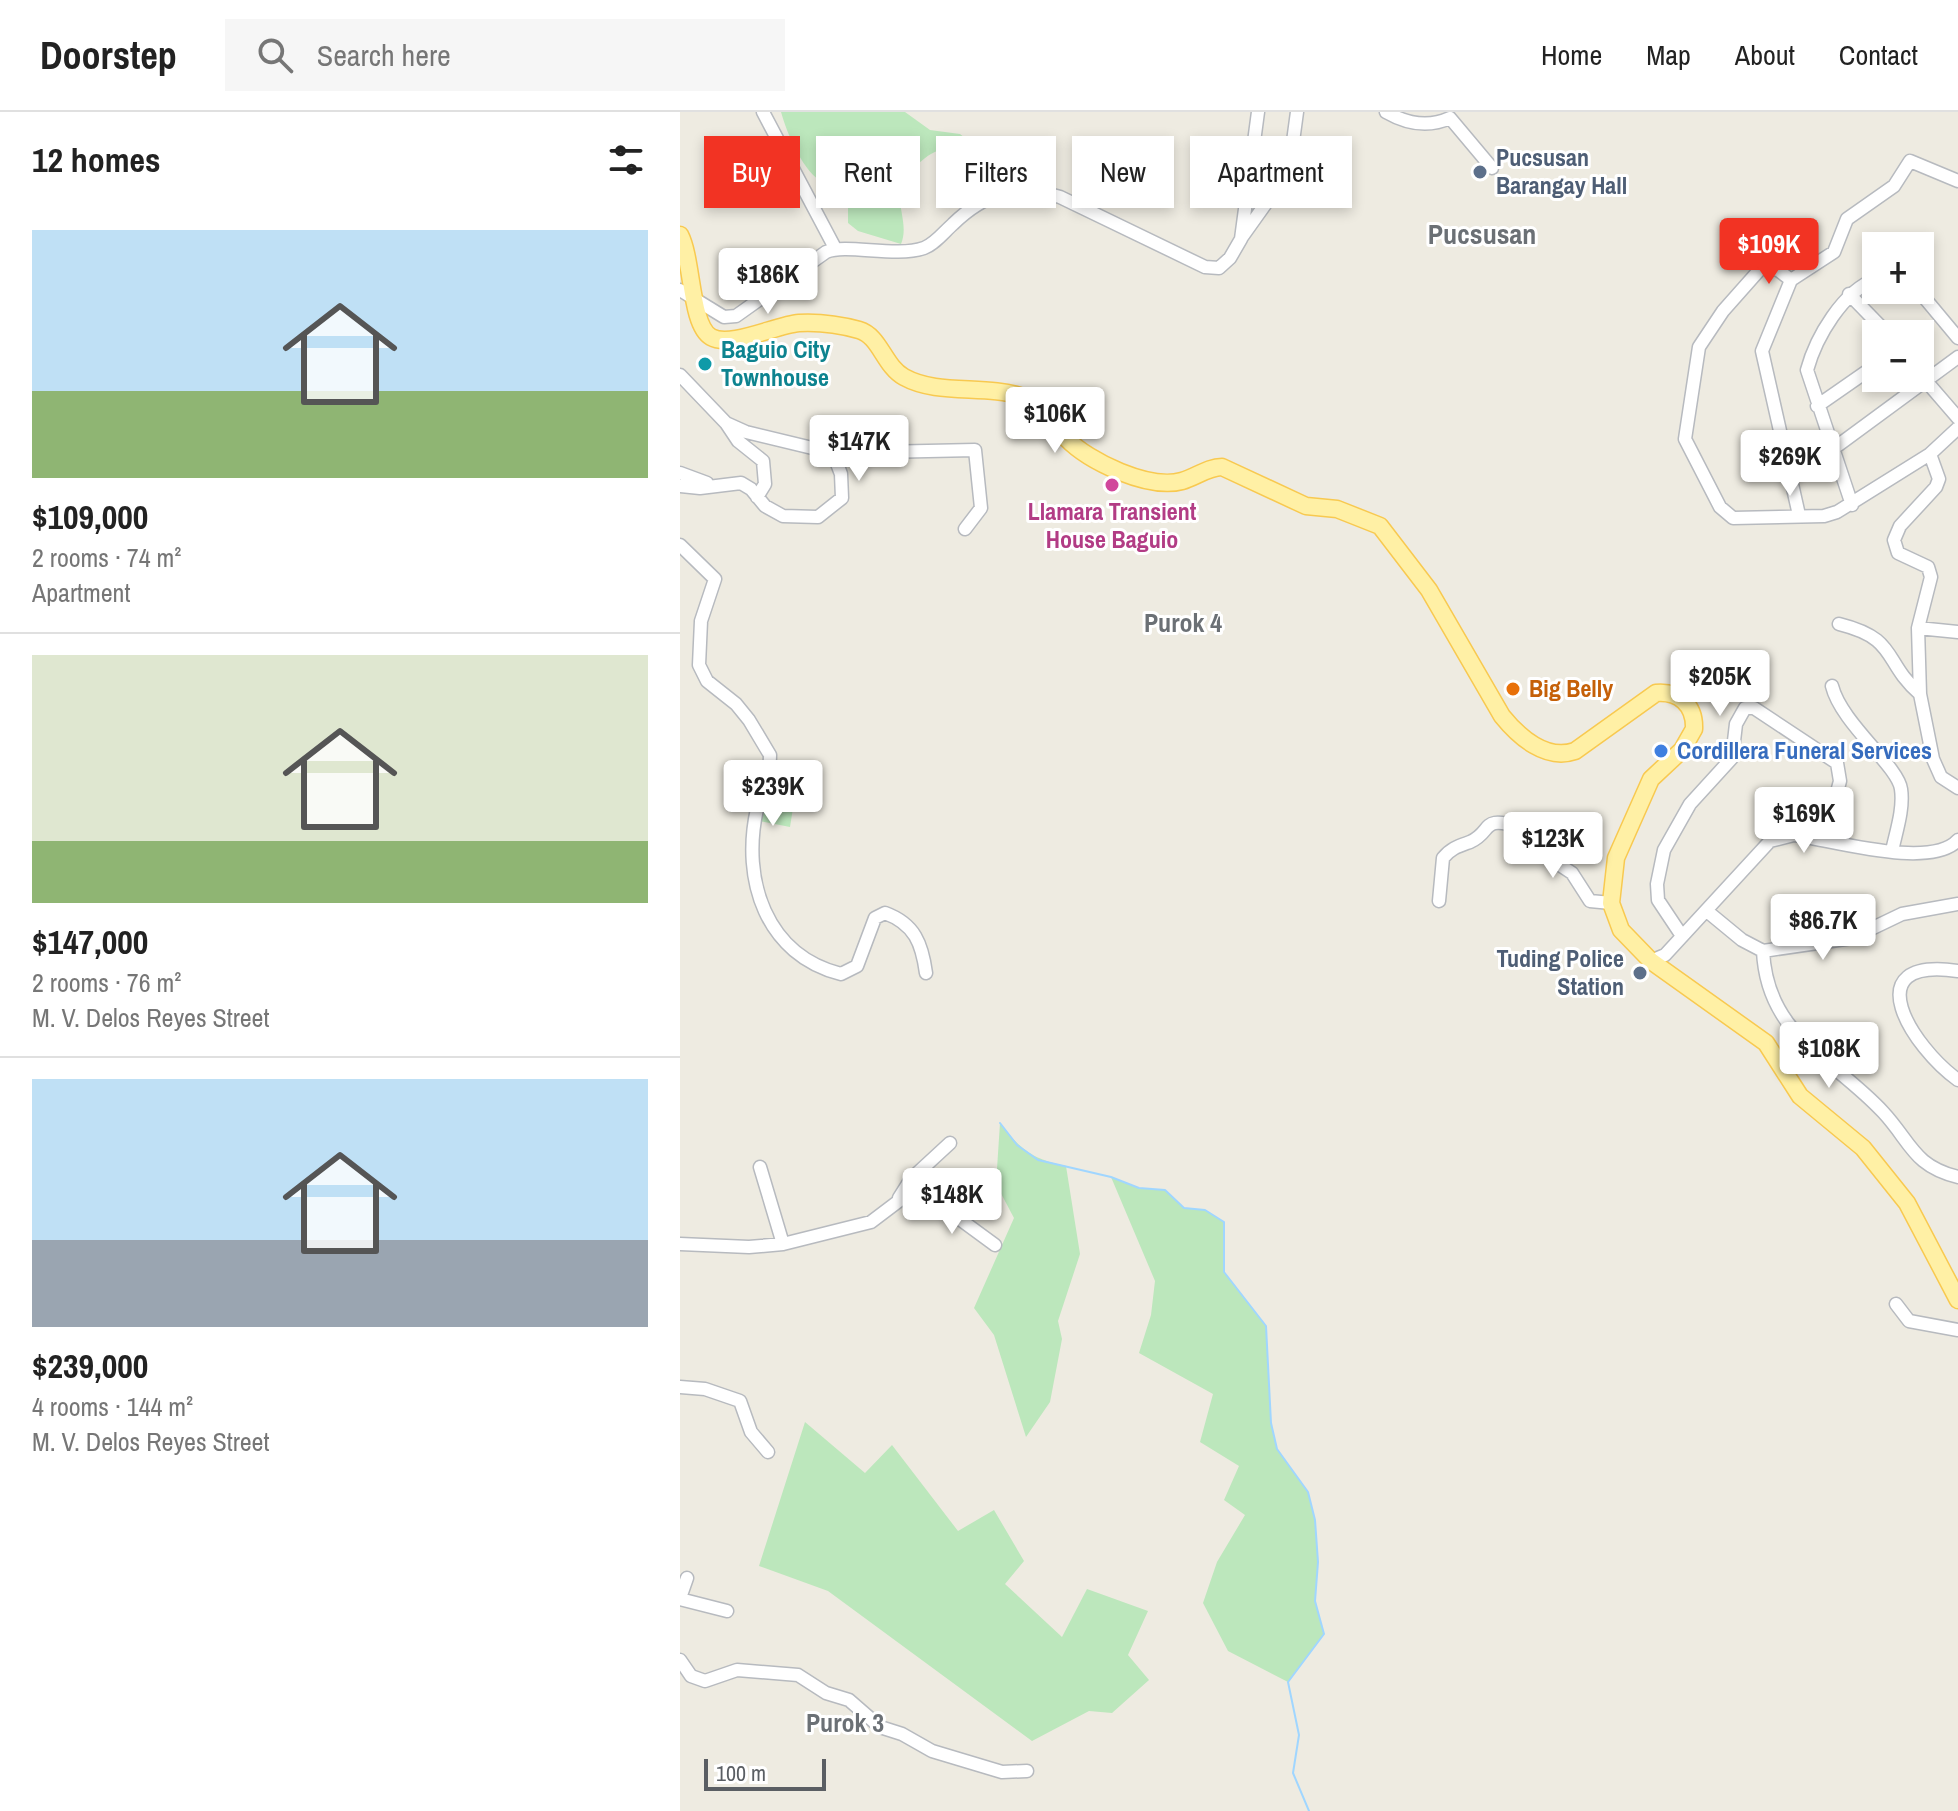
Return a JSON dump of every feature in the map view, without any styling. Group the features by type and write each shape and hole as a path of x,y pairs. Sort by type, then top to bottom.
{"main road":[{"path":"680,235 700,327 714,340 728,341 799,323 867,333 887,364 903,377 928,384 995,391 1026,398 1045,412 1077,449 1113,469 1171,483 1222,467 1306,506 1337,509 1369,519 1387,534 1429,590 1508,723 1522,737 1548,751 1559,755 1575,751 1656,693 1670,693 1690,707 1694,729 1682,750 1651,779 1616,858 1611,903 1629,942 1766,1043 1800,1096 1863,1148 1907,1203 1958,1300"}],"street":[{"path":"763,112 835,248"},
{"path":"1241,239 1258,112"},
{"path":"680,290 724,317 736,316 835,248 874,252 926,247 980,200 1006,191 1022,190 1043,192 1078,204 1205,267 1219,268 1230,258 1289,171 1297,112"},
{"path":"1386,112 1422,124 1437,124 1450,118 1492,168"},
{"path":"1799,515 1762,351 1791,280 1834,252 1847,219 1894,186 1910,161 1958,181"},
{"path":"1791,280 1778,270 1762,267 1757,270 1710,329 1696,356 1685,439 1720,507 1733,518 1824,516 1852,505 1930,454 1958,428"},
{"path":"1852,505 1808,378 1810,360 1849,294 1862,287"},
{"path":"1849,294 1874,320"},
{"path":"1930,304 1958,338"},
{"path":"1934,371 1958,357"},
{"path":"680,375 726,423 738,441 763,461 765,484 757,497"},
{"path":"1817,406 1862,375"},
{"path":"1934,391 1958,418"},
{"path":"1833,449 1905,392"},
{"path":"726,423 746,432 833,453 975,450 981,508 965,529"},
{"path":"680,486 741,483 765,506 783,516 818,517 842,498 841,474 833,453"},
{"path":"1930,454 1939,479 1936,487 1900,526 1894,540 1898,553 1928,567 1931,577 1918,628 1920,694 1936,768 1945,781 1958,788"},
{"path":"680,473 713,485"},
{"path":"680,545 715,579 701,621 699,665 707,681 736,704 749,720 770,755 754,840 756,886 765,915 794,954 804,961 841,974 857,966 875,918 885,913 899,918 912,930 922,946 926,973"},
{"path":"1839,624 1868,632 1879,639 1920,694"},
{"path":"1918,628 1958,632"},
{"path":"1832,686 1835,699 1850,722 1901,785 1902,800 1892,851"},
{"path":"1682,936 1658,900 1657,884 1664,850 1690,804 1732,758 1736,724 1745,708 1754,708 1837,763 1840,781 1824,840"},
{"path":"1439,901 1443,858 1455,846 1472,841 1488,824 1498,823 1520,827 1534,848 1572,873 1590,901 1611,903"},
{"path":"1660,962 1770,841 1794,835 1892,851 1939,852 1958,840"},
{"path":"1708,912 1742,940 1763,951 1852,938 1902,914 1958,904"},
{"path":"1763,951 1773,999 1801,1039 1882,1111 1927,1167 1958,1177"},
{"path":"1958,971 1925,969 1912,973 1902,980 1899,992 1918,1045 1958,1080"},
{"path":"897,1201 911,1179 950,1143"},
{"path":"760,1167 783,1244"},
{"path":"680,1244 749,1247 783,1244 871,1222 908,1194 931,1198 995,1245"},
{"path":"1896,1304 1909,1321 1958,1330"},
{"path":"680,1387 705,1389 740,1401 751,1432 768,1452"},
{"path":"687,1578 680,1599 727,1611"},
{"path":"681,1670 705,1681 737,1670 798,1675 826,1693 849,1700 880,1727 902,1734 932,1751 1002,1772 1027,1771"}],"green space":[{"path":"781,112 905,112 930,130 963,136 936,136 936,152 920,162 920,136 816,136 816,177 800,156 800,136 790,136"},
{"path":"848,208 901,208 904,231 901,244 858,231 848,223"},
{"path":"762,802 793,808 790,827 759,821"},
{"path":"1000,1123 1028,1152 1066,1166 1080,1254 1058,1321 1062,1339 1050,1402 1026,1437 994,1335 974,1308 1014,1218 996,1184"},
{"path":"1111,1177 1139,1188 1165,1190 1184,1208 1205,1210 1224,1222 1224,1272 1266,1326 1271,1423 1277,1449 1308,1492 1315,1520 1318,1562 1315,1601 1324,1634 1288,1682 1228,1651 1203,1603 1217,1562 1245,1515 1224,1500 1239,1466 1200,1442 1213,1394 1139,1353 1151,1315 1155,1281"},
{"path":"805,1422 865,1473 892,1445 958,1531 994,1510 1024,1561 1005,1584 1062,1637 1087,1589 1148,1611 1128,1655 1149,1680 1112,1713 1089,1711 1032,1741 828,1591 759,1566"}],"waterway":[{"path":"1000,1123 1017,1145 1038,1160 1111,1177 1139,1188 1165,1190 1184,1208 1205,1210 1224,1222 1224,1272 1266,1326 1271,1423 1277,1449 1308,1492 1315,1520 1318,1562 1315,1601 1324,1634 1288,1682 1299,1735 1293,1773 1309,1811"}],"place":[{"name":"Pucsusan Barangay Hall","path":"1480,172"},
{"name":"Baguio City Townhouse","path":"705,364"},
{"name":"Llamara Transient House Baguio","path":"1112,485"},
{"name":"Big Belly","path":"1513,689"},
{"name":"Cordillera Funeral Services","path":"1661,751"},
{"name":"Tuding Police Station","path":"1640,973"}],"district":[{"name":"Pucsusan","path":"1482,234"},
{"name":"Purok 4","path":"1183,623"},
{"name":"Purok 3","path":"845,1723"}]}
